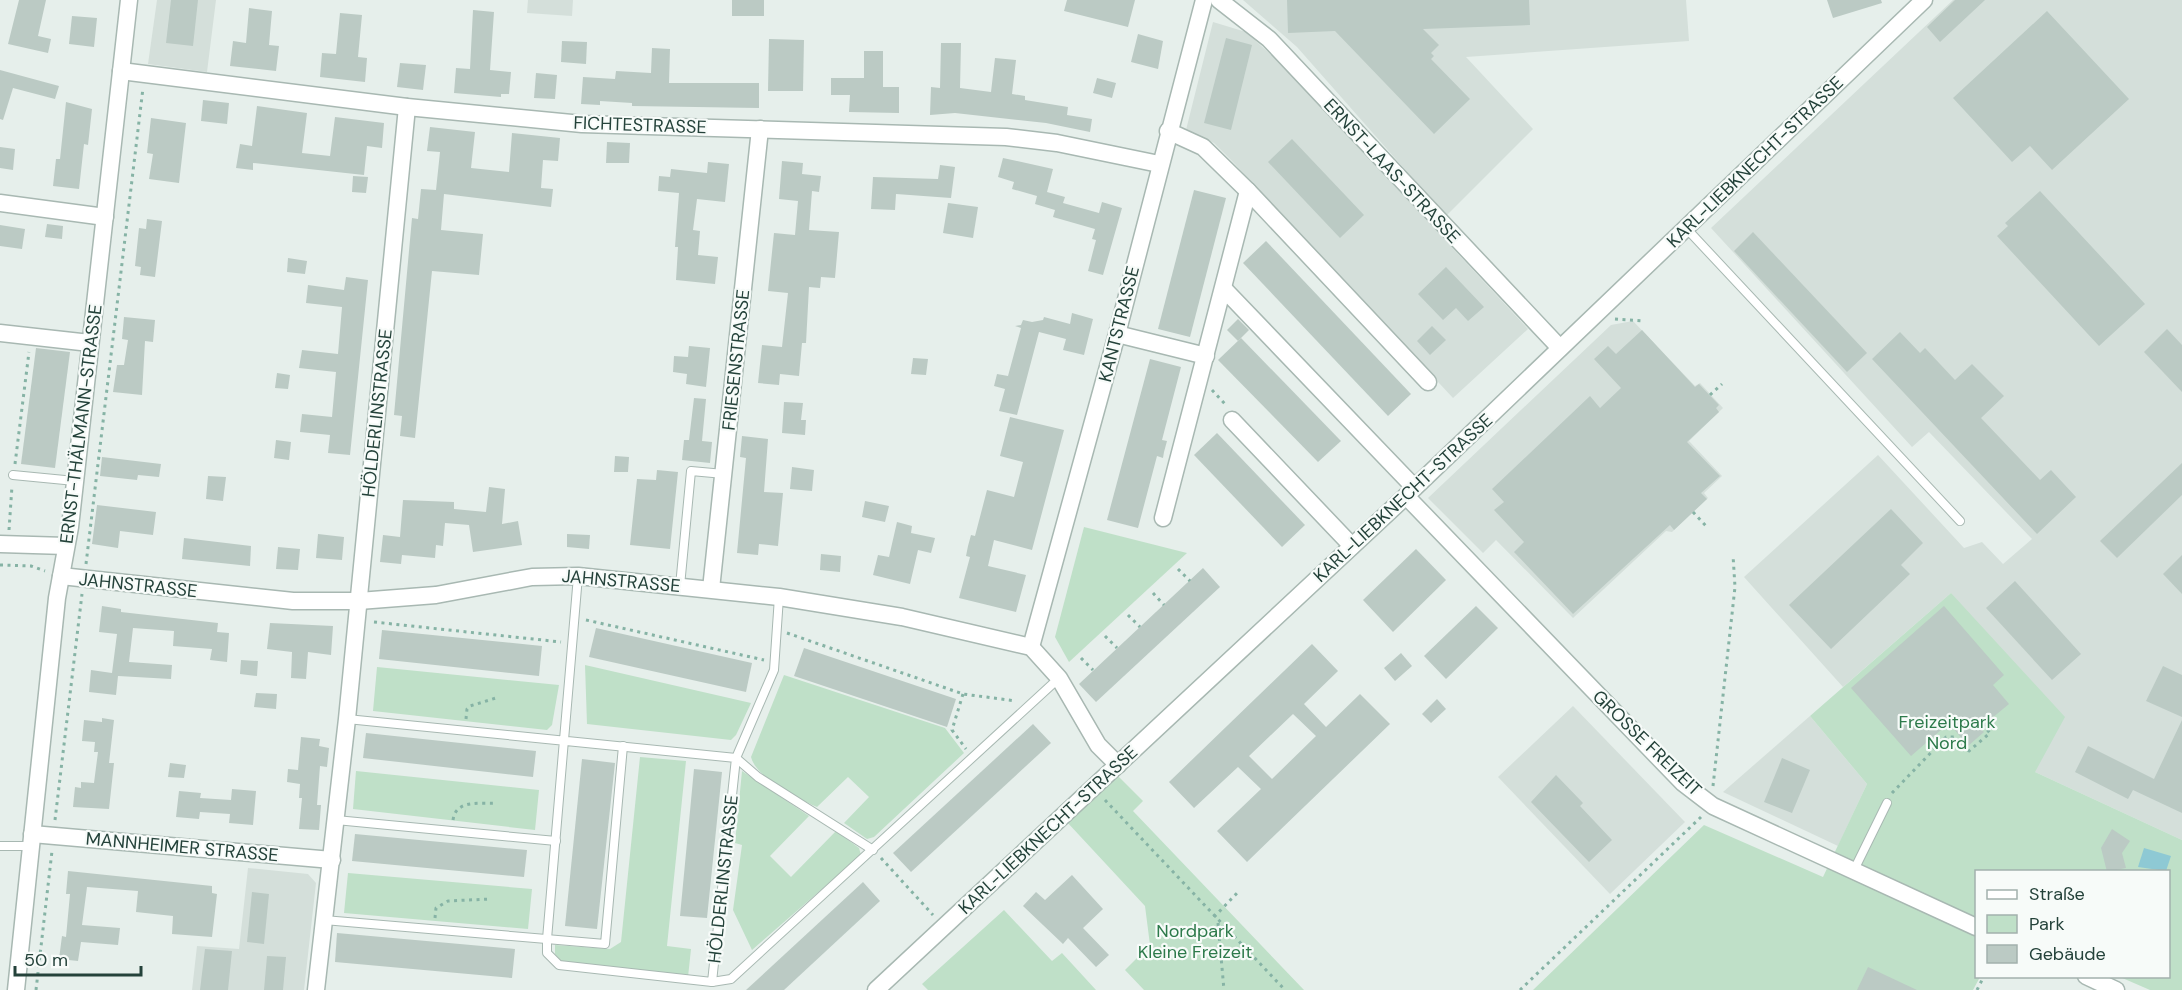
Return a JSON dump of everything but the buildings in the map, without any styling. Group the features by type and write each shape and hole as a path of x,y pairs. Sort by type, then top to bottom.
{"street":[{"name":"ERNST-THÄLMANN-STRASSE","path":"16,990 61,576 75,481 129,0"},
{"name":"KANTSTRASSE","path":"1030,647 1117,334 1159,164 1204,0"},
{"name":"ERNST-LAAS-STRASSE","path":"1219,0 1269,39 1560,348"},
{"name":"KARL-LIEBKNECHT-STRASSE","path":"876,990 1410,492 1924,0"},
{"name":"FICHTESTRASSE","path":"121,71 407,107 582,124 1006,137 1057,143 1159,164"},
{"name":"HÖLDERLINSTRASSE","path":"316,990 347,719 407,107"},
{"name":"FRIESENSTRASSE","path":"711,590 760,129"},
{"path":"1168,130 1203,147 1248,191 1428,382"},
{"path":"1163,518 1248,191"},
{"path":"0,203 105,217"},
{"path":"1224,290 1410,492"},
{"path":"0,333 90,343"},
{"path":"1117,334 1206,356"},
{"path":"1232,420 1352,546"},
{"name":"GROSSE FREIZEIT","path":"1410,492 1683,783 1713,806 1975,926"},
{"name":"JAHNSTRASSE","path":"4,537 66,546"},
{"name":"JAHNSTRASSE","path":"61,576 292,601 359,601 478,589 532,577 578,576 778,597 902,617 1030,647"},
{"path":"1030,647 1059,678 1098,745 1118,765"},
{"name":"MANNHEIMER STRASSE","path":"32,840 53,836 332,860"},
{"path":"2090,978 2116,990"}],"lane":[{"path":"1686,228 1960,521"},
{"path":"680,585 691,471 724,474"},
{"path":"13,475 75,481"},
{"path":"547,939 578,576"},
{"name":"HÖLDERLINSTRASSE","path":"547,939 547,953 559,965 712,982 736,758 769,686 775,662 778,597"},
{"path":"712,982 730,979 1059,678"},
{"path":"347,719 736,758 758,777 873,850"},
{"path":"324,920 604,944 623,746"},
{"path":"1854,870 1887,802"},
{"path":"336,820 556,841"},
{"path":"0,846 32,840"}],"path":[{"path":"36,990 64,732 144,74"},
{"path":"1611,319 1643,321"},
{"path":"20,531 4,537 28,362"},
{"path":"1200,379 1231,410 1232,420"},
{"path":"1710,395 1722,384"},
{"path":"1693,512 1707,527"},
{"path":"1520,990 1713,806 1735,588 1733,555"},
{"path":"0,565 32,566 61,576"},
{"path":"1178,569 1190,581"},
{"path":"1153,592 1164,604"},
{"path":"1128,615 1140,627"},
{"path":"575,617 775,662"},
{"path":"357,621 573,643"},
{"path":"776,629 963,694 1033,703"},
{"path":"1105,636 1117,648"},
{"path":"1081,658 1093,670"},
{"path":"963,694 952,730 973,758"},
{"path":"466,730 467,709 496,698"},
{"path":"1887,802 1896,786 1946,737 1954,737 1968,751 1990,733 1983,725"},
{"path":"1094,787 1217,922 1285,990"},
{"path":"452,831 454,815 463,804 496,803"},
{"path":"873,850 944,927"},
{"path":"1214,917 1239,891"},
{"path":"434,929 435,913 442,904 448,901 490,899"},
{"path":"1217,922 1224,990"}],"shaded area":[{"path":"157,0 216,0 207,72 148,64"},
{"path":"528,0 573,0 572,16 527,13"},
{"path":"1243,0 1686,0 1689,41 1466,57 1533,129 1446,216 1297,47"},
{"path":"1953,0 2182,0 2182,840 2035,772 1951,593 1843,687 1744,577 1878,455 1964,548 1982,542 2003,564 2032,539 1929,432 1912,447 1711,228"},
{"path":"1213,22 1246,32 1279,62 1528,329 1453,398 1232,161 1214,143 1186,130"},
{"path":"1633,321 1695,386 1700,383 1723,408 1689,441 1722,476 1704,493 1708,498 1672,532 1666,531 1573,618 1496,540 1483,553 1428,498 1611,325"},
{"path":"1573,706 1685,822 1610,894 1498,777"},
{"path":"1810,716 1867,784 1838,846 1723,792"},
{"path":"248,868 308,874 316,883 304,990 192,990 197,946 239,949"}],"green space":[{"path":"1084,527 1187,553 1069,662 1055,637"},
{"name":"Freizeitpark Nord","path":"1951,593 2065,717 2035,772 2182,840 2182,990 2150,990 2122,978 2170,978 2170,870 1975,870 1975,978 1979,978 1973,990 1533,990 1704,825 1823,877 1867,784 1810,716"},
{"path":"585,665 751,703 736,735 731,740 587,724"},
{"path":"377,667 559,685 552,725 547,730 373,711"},
{"path":"784,675 945,728 964,753 874,837 867,839 844,823 869,797 848,777 817,807 769,780 754,765 751,757"},
{"path":"640,757 686,761 667,946 691,949 688,977 563,963 555,954 555,945 610,949 621,942"},
{"path":"356,771 539,790 535,830 353,809"},
{"path":"742,771 809,816 770,856 791,877 836,831 859,848 861,855 752,950 733,910 742,845 735,843"},
{"name":"Nordpark Kleine Freizeit","path":"1118,776 1143,801 1133,811 1304,990 1144,990 1125,970 1150,945 1145,906 1066,821"},
{"path":"348,873 532,889 528,929 344,913"},
{"path":"1004,910 1052,961 1062,953 1096,990 928,990 922,984"}],"water":[{"path":"2144,848 2171,856 2166,870 2138,867"}]}
